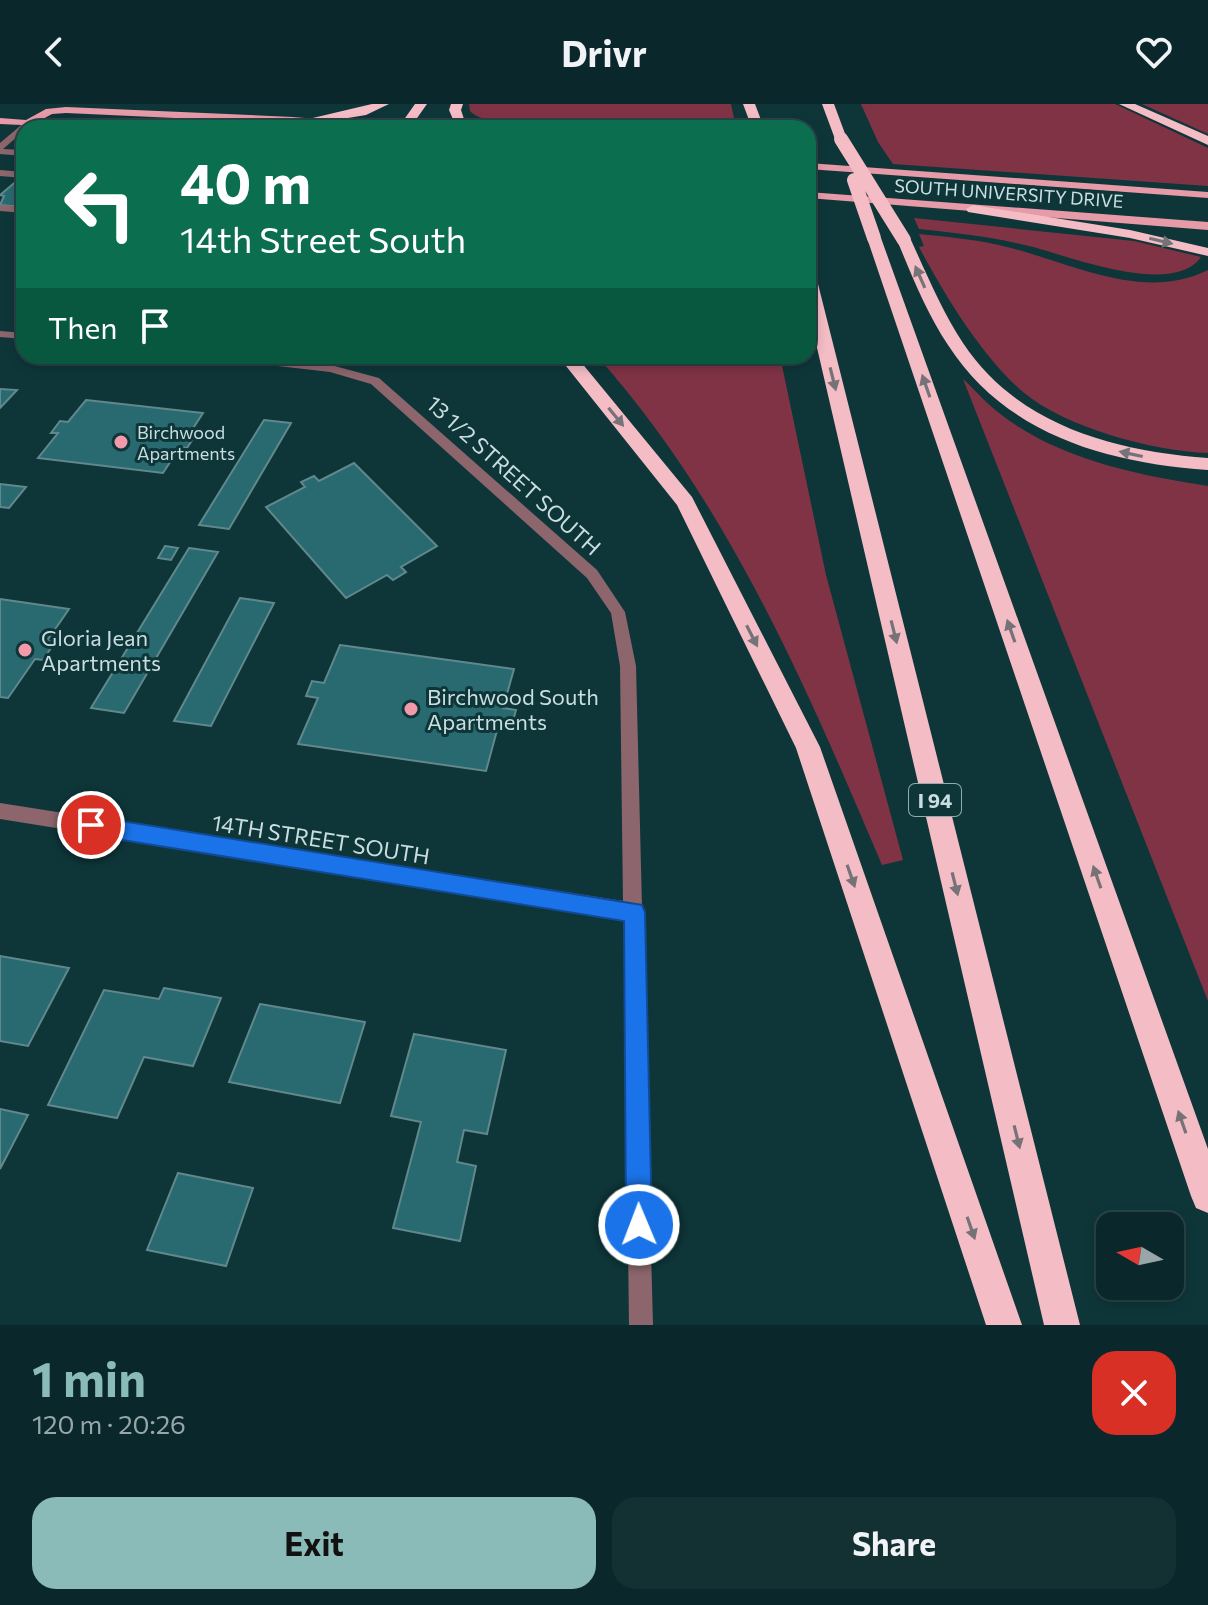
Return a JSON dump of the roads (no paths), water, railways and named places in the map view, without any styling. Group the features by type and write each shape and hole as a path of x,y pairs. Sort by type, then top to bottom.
{"highway":[{"path":"312,120 362,112 383,104"},
{"path":"828,104 1208,1196"},
{"path":"1125,104 1208,141"},
{"path":"841,139 904,240 930,299 957,347 987,383 1074,439 1136,456 1208,464"},
{"path":"973,209 1130,234 1208,252"},
{"name":"I 94","path":"816,309 1062,1325"},
{"path":"573,364 685,502 808,747 1004,1325"}],"main road":[{"path":"116,104 295,120"},
{"path":"34,120 50,111 66,110 284,120"},
{"name":"SOUTH UNIVERSITY DRIVE","path":"816,167 1208,195"},
{"name":"SOUTH UNIVERSITY DRIVE","path":"816,196 1208,226"}],"street":[{"path":"0,149 16,135"},
{"name":"13 1/2 STREET SOUTH","path":"287,364 331,369 375,381 592,574 618,612 628,666 641,1325"},
{"name":"14TH STREET SOUTH","path":"0,811 635,912"}],"place":[{"name":"Birchwood Apartments","path":"121,442"},
{"name":"Gloria Jean Apartments","path":"25,650"},
{"name":"Birchwood South Apartments","path":"411,709"}]}
